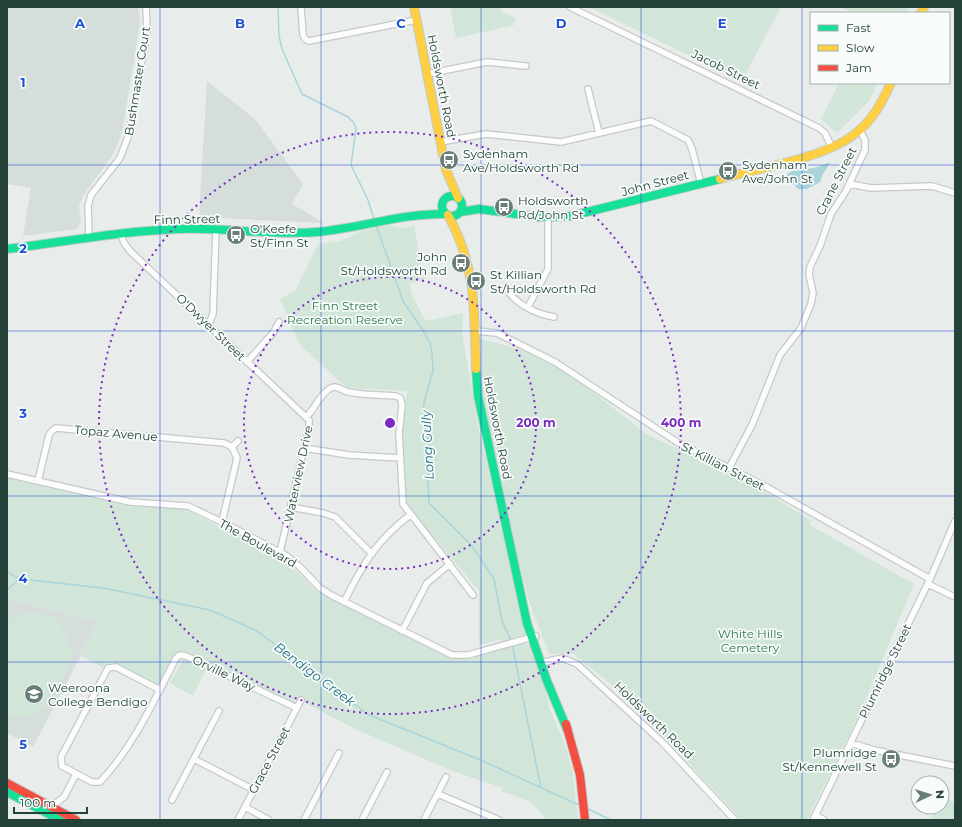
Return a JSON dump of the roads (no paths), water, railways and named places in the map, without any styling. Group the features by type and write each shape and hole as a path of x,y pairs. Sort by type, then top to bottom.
{"main road":[{"name":"Holdsworth Road","path":"414,7 446,170 459,199"},
{"name":"Crane Street","path":"860,131 875,114 890,84"},
{"path":"832,148 860,131"},
{"name":"John Street","path":"459,212 467,209 482,209 563,218 589,213 805,157 832,148"},
{"name":"Holdsworth Road","path":"443,202 446,170"},
{"path":"449,197 459,199 462,206 459,212 454,216 447,214 442,209 443,202 449,197"},
{"name":"John Street","path":"459,199 482,209"},
{"name":"Finn Street","path":"414,215 443,202"},
{"name":"Holdsworth Road","path":"459,212 462,247"},
{"name":"Finn Street","path":"7,250 121,234 178,229 312,233 376,223 414,215 447,214"},
{"name":"Holdsworth Road","path":"447,214 456,229 462,247 473,297 475,371 479,403 514,566 534,637 568,729 577,762 582,789 585,820"},
{"path":"7,783 51,807 62,817"},
{"path":"7,792 53,816 76,820"},
{"path":"23,792 52,811 53,816"}],"street":[{"name":"Bushmaster Court","path":"89,238 89,201 95,190 120,158 130,134 147,32 146,7"},
{"path":"301,7 303,35 308,40 315,40 416,20"},
{"name":"Jacob Street","path":"570,7 819,128 825,133 832,148"},
{"path":"427,74 487,62 526,66"},
{"path":"588,89 599,133"},
{"path":"440,142 486,134 561,142 651,121 685,137 692,148 701,184"},
{"name":"Crane Street","path":"729,468 752,425 780,355 800,328 812,304 813,293 809,274 810,267 820,246 831,214 850,184 865,150 865,140 860,131"},
{"path":"850,184 871,188 932,186 955,193"},
{"path":"528,307 548,269 548,217"},
{"path":"209,324 213,314 216,229"},
{"name":"O'Dwyer Street","path":"121,234 124,244 130,250 306,416"},
{"path":"507,289 515,300 539,314 554,317"},
{"path":"247,362 274,333 279,322"},
{"name":"St Killian Street","path":"475,331 497,333 534,351 577,376 666,436 771,490 955,597"},
{"name":"Waterview Drive","path":"280,552 310,425 306,416 311,412 318,400 327,390 333,387 339,387 349,392 399,397 402,403 399,426 402,502 474,595"},
{"name":"Topaz Avenue","path":"38,481 49,435 56,428 221,442 232,447"},
{"path":"222,522 236,461 236,455 232,447 238,441"},
{"path":"304,448 349,455 400,458"},
{"name":"The Boulevard","path":"7,474 130,502 184,505 222,522 280,552 299,566 323,590 344,602 402,631 456,655 468,655 534,637"},
{"path":"291,507 323,513 335,517 372,554"},
{"path":"344,602 357,575 389,531 410,514"},
{"name":"Plumridge Street","path":"814,818 929,582 955,521"},
{"path":"402,631 427,583 450,564"},
{"name":"Orville Way","path":"76,774 94,783 100,782 135,735 177,657 184,655 297,708"},
{"name":"Holdsworth Road","path":"543,662 562,658 577,664 662,742 735,820"},
{"path":"62,817 67,793 76,774 62,766 61,760 108,668 116,667 160,690"},
{"name":"Grace Street","path":"238,820 301,700"},
{"path":"172,800 219,712"},
{"path":"851,743 874,750 955,766"},
{"path":"304,820 339,753"},
{"path":"194,759 254,790"},
{"path":"362,820 387,772"},
{"path":"424,820 446,777"},
{"path":"51,807 61,800 67,793"},
{"path":"438,794 499,820"},
{"path":"245,807 269,820"},
{"path":"814,818 824,820"}],"water":[{"path":"830,163 820,182 807,189 798,189 787,177 787,174 794,170 814,168"}],"waterway":[{"name":"Long Gully","path":"278,7 279,36 282,49 302,94 348,117 356,128 351,165 368,200 374,219"},
{"name":"Long Gully","path":"376,225 403,301 424,332 430,343 432,353 433,371 424,402 423,412 430,451 428,482 429,503 472,546 494,579 502,621 511,640"},
{"name":"Bendigo Creek","path":"7,571 15,577 30,580 103,588 210,610 255,630 313,671 367,714 483,761 581,806"},
{"path":"7,590 20,578"},
{"name":"Long Gully","path":"512,644 541,788"},
{"name":"Bendigo Creek","path":"586,808 611,820"}],"place":[{"name":"Sydenham Ave/Holdsworth Rd","path":"449,160"},
{"name":"Sydenham Ave/John St","path":"728,171"},
{"name":"Holdsworth Rd/John St","path":"504,207"},
{"name":"O'Keefe St/Finn St","path":"236,235"},
{"name":"John St/Holdsworth Rd","path":"461,263"},
{"name":"St Killian St/Holdsworth Rd","path":"476,281"},
{"name":"Weeroona College Bendigo","path":"34,694"},
{"name":"Plumridge St/Kennewell St","path":"891,759"}],"park label":[{"name":"Finn Street Recreation Reserve","path":"345,312"},
{"name":"White Hills Cemetery","path":"750,640"}]}
